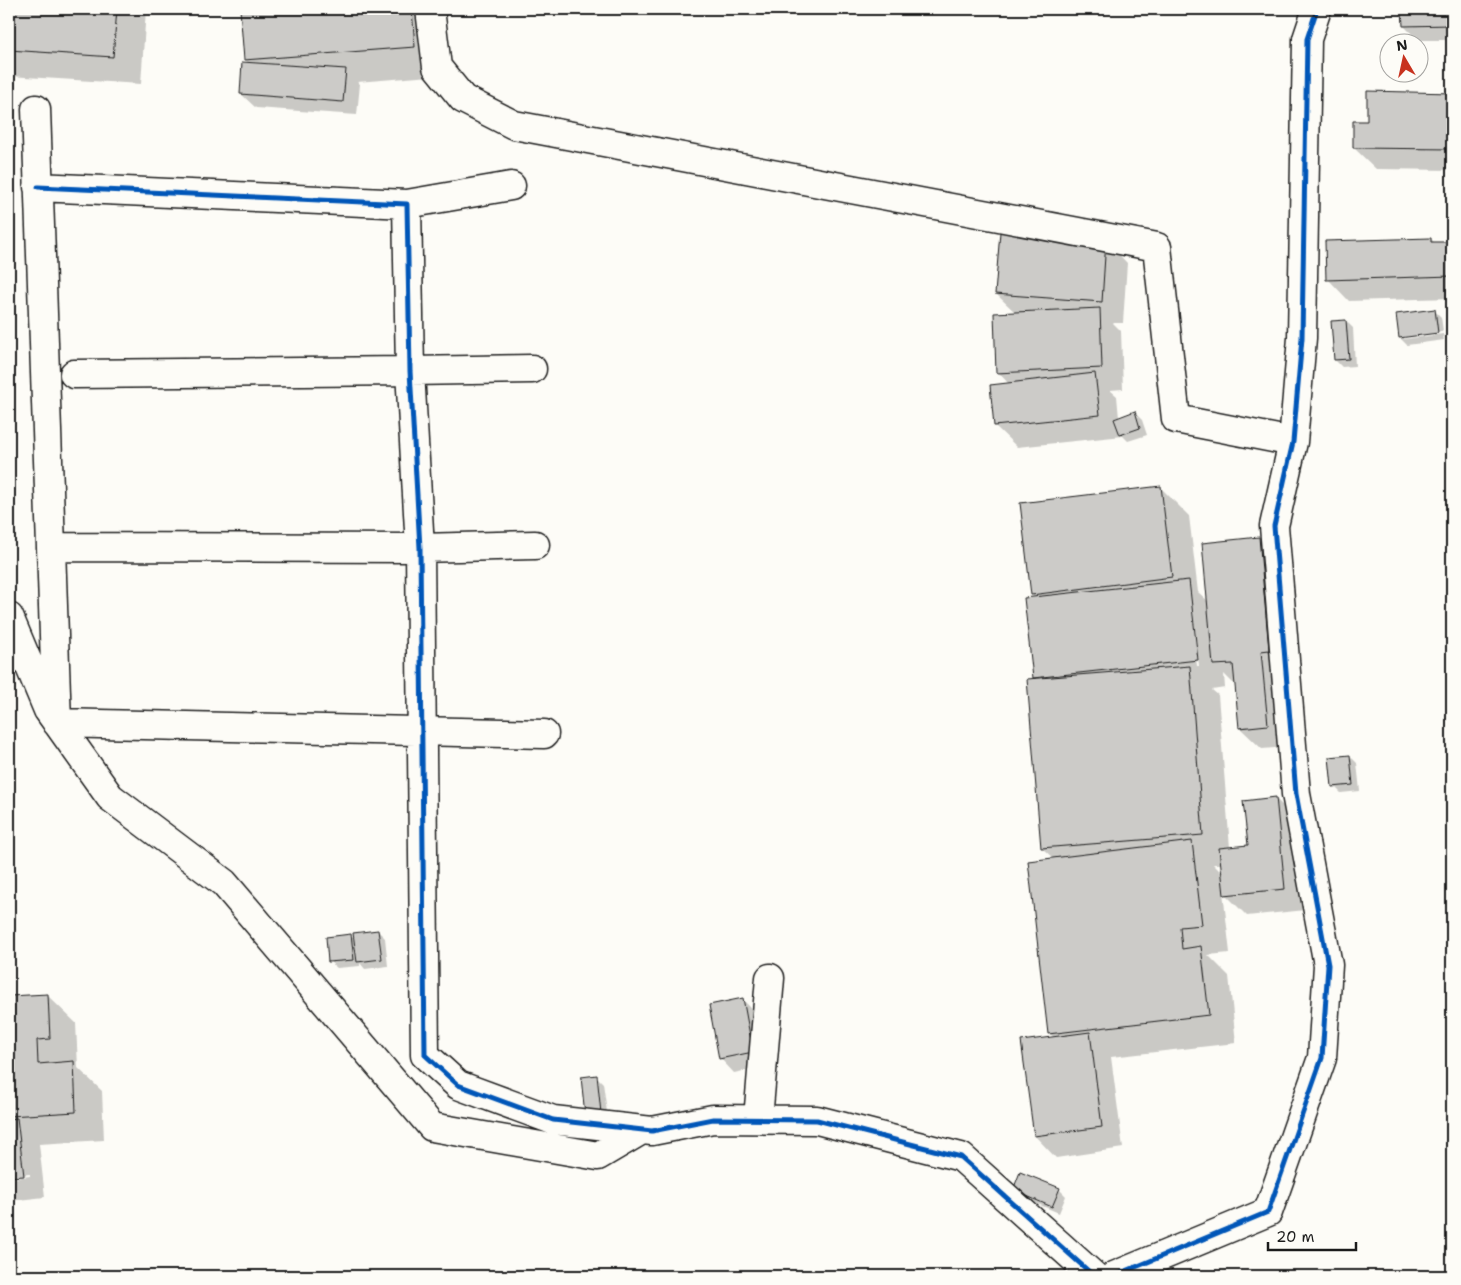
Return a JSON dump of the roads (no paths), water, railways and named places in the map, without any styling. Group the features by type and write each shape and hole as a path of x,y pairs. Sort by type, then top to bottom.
{"street":[{"path":"430,9 437,67 463,99 514,125 1157,247 1176,419 1293,442"},
{"path":"1114,1276 1268,1212 1322,1058 1328,965 1296,794 1274,526 1293,442 1302,338 1306,39 1317,9"},
{"path":"36,108 58,723"},
{"path":"38,187 407,204 511,186"},
{"path":"407,204 410,371 420,548 425,1055 458,1085 553,1120 652,1131 713,1119 817,1120 961,1157 1094,1276"},
{"path":"74,374 532,368"},
{"path":"51,547 420,548 535,545"},
{"path":"9,617 48,710 110,798 224,883 432,1127 598,1156 642,1130"},
{"path":"58,723 544,734"},
{"path":"758,1119 770,978"}]}
